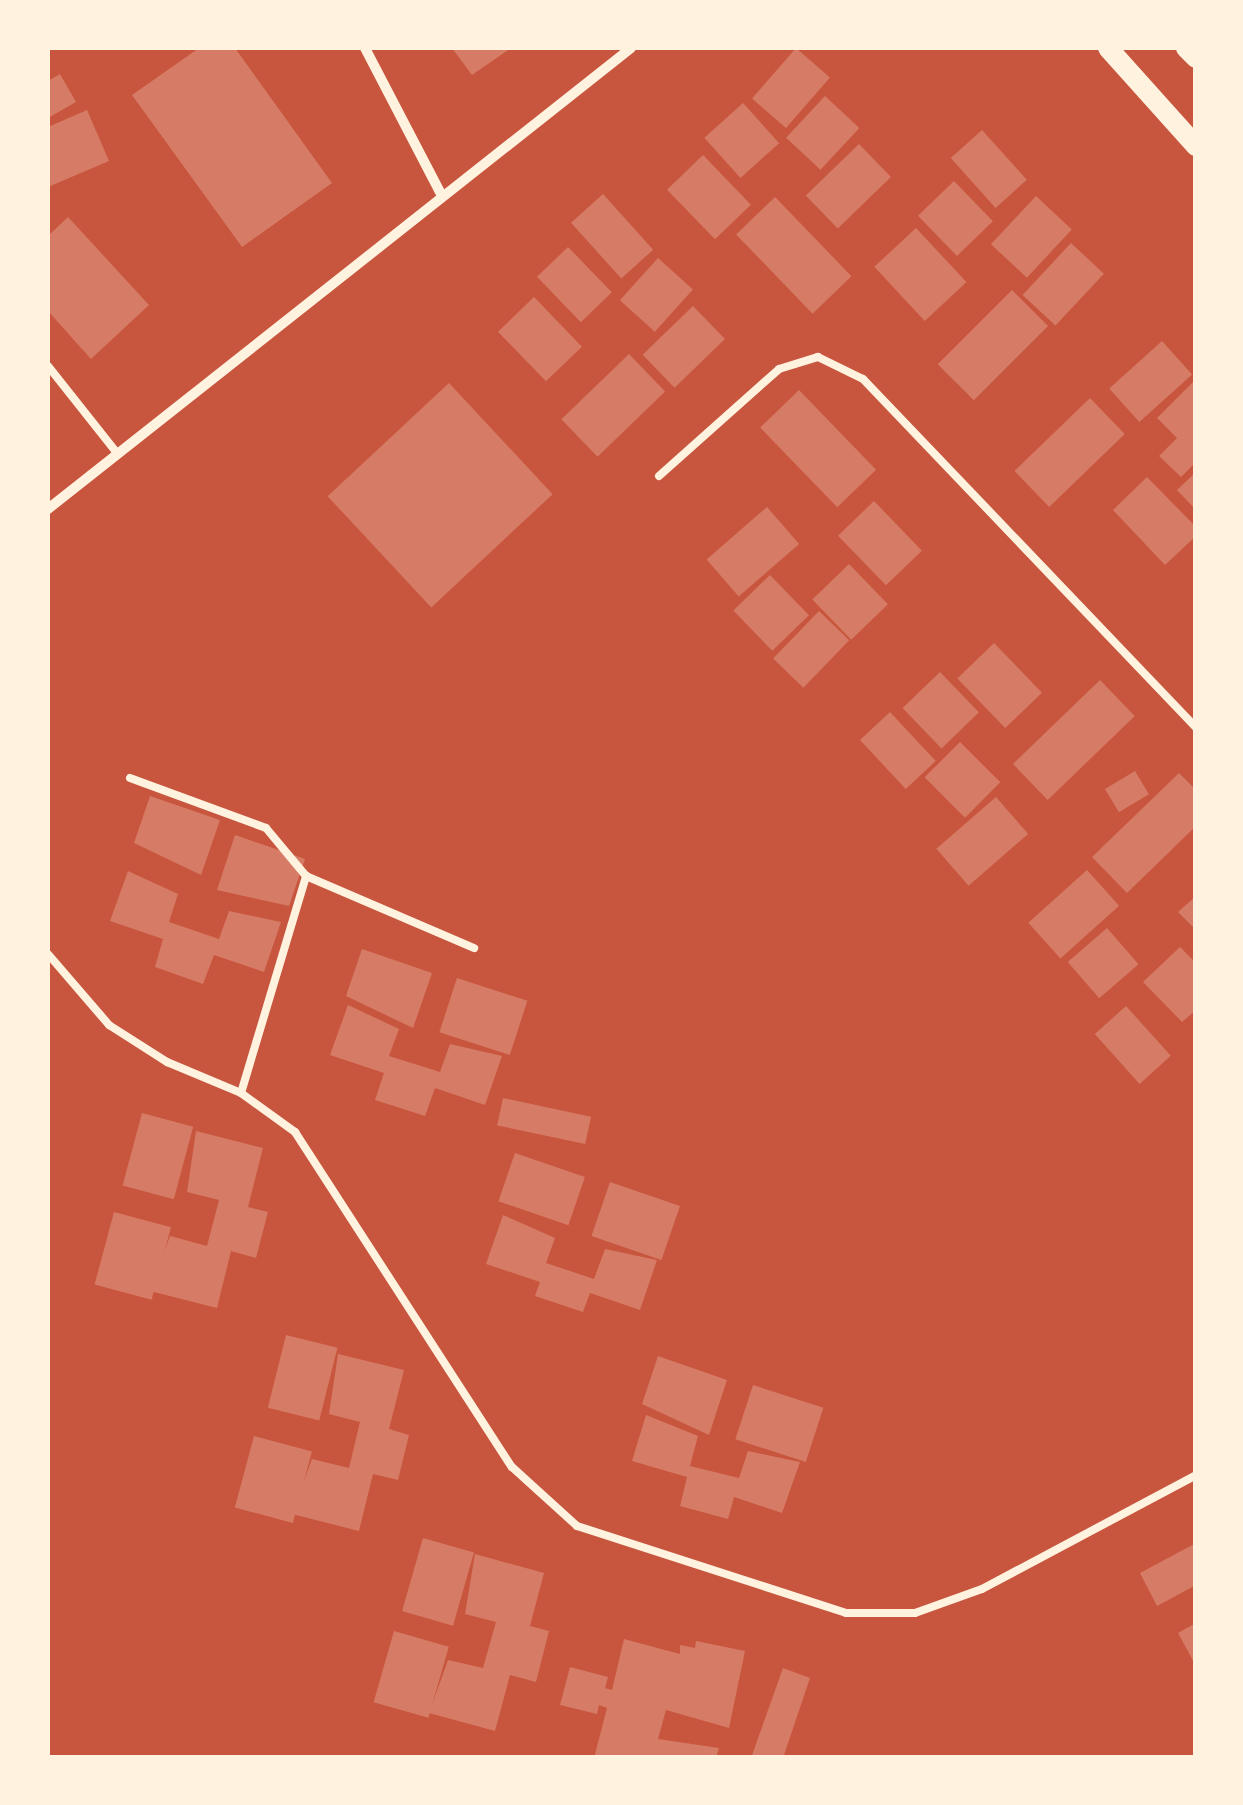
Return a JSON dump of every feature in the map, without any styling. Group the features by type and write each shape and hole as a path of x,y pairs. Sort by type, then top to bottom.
{"main road":[{"path":"1108,48 1196,146"},
{"path":"1186,48 1196,58"}],"street":[{"path":"365,48 442,194"},
{"path":"48,509 631,48"}],"lane":[{"path":"660,476 778,369 818,357 862,379 1196,728"},
{"path":"48,366 117,454"},
{"path":"130,778 266,828 306,876 474,948"},
{"path":"241,1093 306,876"},
{"path":"48,954 110,1025 167,1062 241,1093 296,1132 512,1467 577,1526 846,1614 915,1613 982,1589 1196,1475"}],"building":[{"path":"199,48 235,48 332,183 242,247 132,95"},
{"path":"452,48 511,48 472,75"},
{"path":"796,48 830,78 786,128 752,99"},
{"path":"60,74 76,102 48,118 48,81"},
{"path":"825,96 859,128 820,170 786,138"},
{"path":"743,103 779,143 740,178 704,138"},
{"path":"87,110 109,161 48,187 48,127"},
{"path":"982,130 1027,180 996,208 951,158"},
{"path":"859,144 891,177 838,228 806,195"},
{"path":"703,155 751,205 715,239 667,190"},
{"path":"954,181 993,221 957,256 918,216"},
{"path":"603,194 653,250 621,279 571,223"},
{"path":"1036,196 1072,229 1027,278 991,244"},
{"path":"775,197 851,276 813,314 736,235"},
{"path":"68,217 149,305 91,359 48,311 48,236"},
{"path":"916,228 966,282 925,321 874,267"},
{"path":"1071,243 1104,274 1055,326 1023,295"},
{"path":"568,247 612,292 581,322 537,277"},
{"path":"658,258 693,289 655,332 620,300"},
{"path":"1012,290 1048,326 974,400 938,364"},
{"path":"534,297 582,347 546,381 498,332"},
{"path":"693,306 725,339 675,388 643,355"},
{"path":"1162,341 1192,374 1139,422 1109,389"},
{"path":"629,354 665,391 598,457 561,419"},
{"path":"1196,379 1196,462 1181,477 1159,456 1177,438 1157,418"},
{"path":"449,383 553,494 431,607 328,496"},
{"path":"799,390 876,470 837,507 760,428"},
{"path":"1090,398 1125,434 1049,507 1014,471"},
{"path":"1196,472 1196,510 1177,490"},
{"path":"1147,477 1196,527 1196,536 1165,565 1113,510"},
{"path":"874,501 922,551 886,585 838,536"},
{"path":"767,507 799,544 739,596 707,559"},
{"path":"849,564 888,604 851,640 812,599"},
{"path":"770,575 809,615 772,651 733,610"},
{"path":"819,611 849,640 803,688 773,658"},
{"path":"994,643 1042,693 1005,728 957,678"},
{"path":"940,672 979,712 941,748 903,708"},
{"path":"1100,680 1135,716 1048,800 1013,764"},
{"path":"890,712 936,761 906,789 860,740"},
{"path":"960,742 1000,782 965,818 925,777"},
{"path":"1135,771 1149,794 1119,812 1105,789"},
{"path":"1179,773 1196,790 1196,826 1127,893 1092,857"},
{"path":"150,796 220,820 201,875 134,843"},
{"path":"996,797 1028,834 969,886 936,849"},
{"path":"235,835 305,859 289,906 217,890"},
{"path":"1087,870 1119,906 1060,959 1028,923"},
{"path":"128,871 178,894 169,922 219,939 229,911 281,922 264,972 214,955 203,984 155,967 163,939 110,921"},
{"path":"1196,896 1196,930 1178,912"},
{"path":"1107,928 1138,964 1099,998 1068,962"},
{"path":"1180,947 1196,963 1196,1010 1182,1022 1143,982"},
{"path":"362,949 432,973 413,1028 346,996"},
{"path":"457,978 527,1001 510,1055 439,1032"},
{"path":"348,1005 399,1029 389,1056 440,1072 450,1044 502,1056 485,1105 435,1088 425,1116 375,1100 384,1073 330,1055"},
{"path":"1126,1006 1171,1056 1140,1084 1095,1034"},
{"path":"503,1098 591,1117 585,1144 497,1125"},
{"path":"142,1113 193,1127 174,1199 123,1185"},
{"path":"196,1131 263,1148 248,1207 268,1212 256,1258 231,1251 217,1308 150,1291 170,1236 207,1246 219,1200 187,1192"},
{"path":"515,1153 585,1177 568,1225 498,1201"},
{"path":"610,1182 680,1206 661,1260 591,1236"},
{"path":"114,1212 171,1227 152,1300 95,1284"},
{"path":"503,1215 555,1238 546,1263 594,1279 605,1249 657,1260 640,1310 590,1293 583,1312 535,1296 540,1282 486,1264"},
{"path":"286,1335 337,1348 319,1421 268,1408"},
{"path":"338,1354 404,1370 389,1429 409,1435 398,1480 373,1474 359,1531 292,1514 312,1459 349,1468 360,1422 329,1414"},
{"path":"658,1356 727,1380 709,1435 642,1404"},
{"path":"753,1385 823,1408 806,1462 735,1439"},
{"path":"646,1415 698,1436 690,1466 739,1478 748,1451 800,1462 782,1513 734,1497 728,1519 680,1506 687,1477 632,1461"},
{"path":"254,1436 312,1452 293,1523 235,1507"},
{"path":"423,1538 474,1553 453,1626 402,1611"},
{"path":"1196,1543 1196,1585 1157,1606 1140,1573"},
{"path":"475,1554 544,1573 530,1626 549,1631 536,1682 510,1675 495,1731 429,1713 448,1660 483,1668 496,1622 465,1614"},
{"path":"1196,1623 1196,1666 1178,1633"},
{"path":"394,1631 449,1647 428,1718 374,1702"},
{"path":"624,1639 680,1654 680,1645 695,1648 696,1641 745,1651 729,1728 666,1710 658,1739 719,1748 716,1758 594,1758 607,1708 599,1705 597,1714 560,1705 570,1667 608,1677 605,1688 612,1690"},
{"path":"783,1668 810,1678 783,1758 751,1758"}]}
